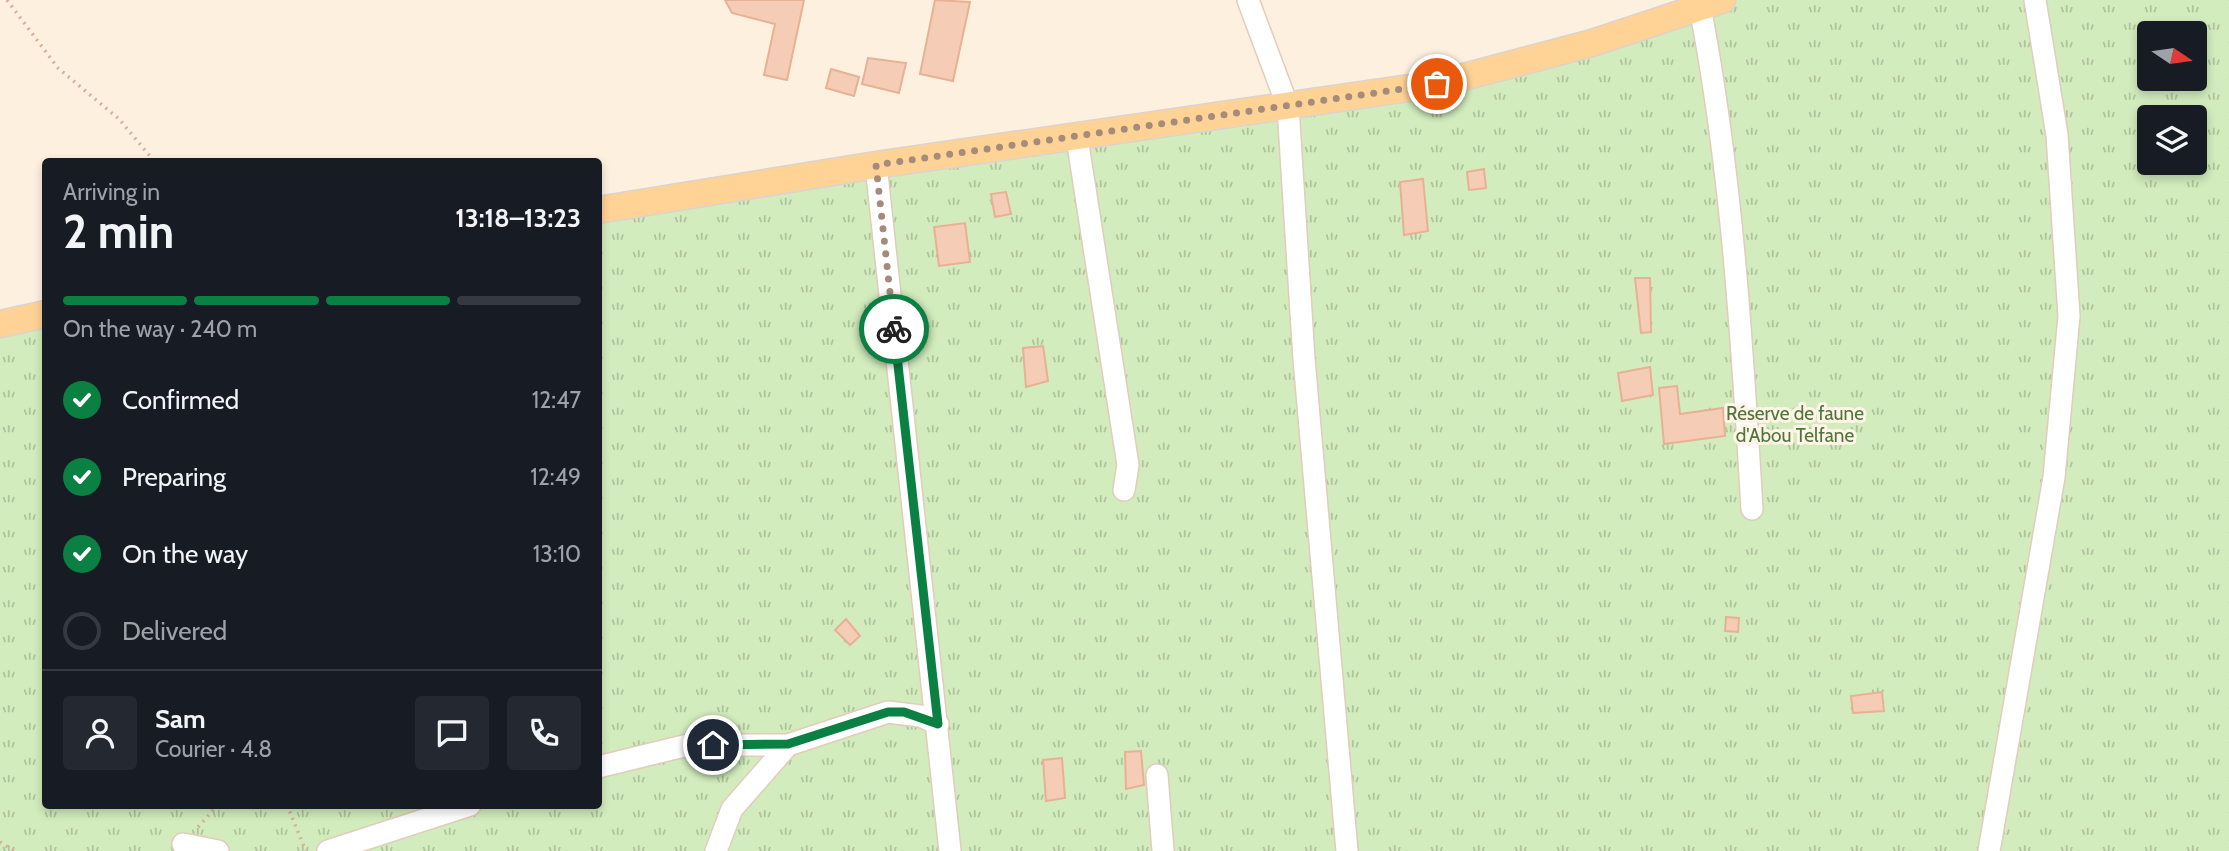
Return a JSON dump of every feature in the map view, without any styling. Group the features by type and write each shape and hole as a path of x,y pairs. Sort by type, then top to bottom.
{"main road":[{"path":"602,209 876,165 1287,107 1470,77 1592,43 1711,4"},
{"path":"0,324 42,315"}],"street":[{"path":"1248,0 1287,107 1304,359 1346,851"},
{"path":"1989,851 2054,477 2069,316 2057,135 2035,0"},
{"path":"1711,4 1715,92 1740,312 1752,509"},
{"path":"1077,138 1128,465 1124,489"},
{"path":"876,165 950,851"},
{"path":"602,766 688,745 788,744 888,712 904,712 938,724"},
{"path":"716,851 732,809 788,744"},
{"path":"1157,775 1163,851"},
{"path":"328,851 458,809"},
{"path":"183,844 218,851"}],"path":[{"path":"7,0 58,68 119,119 152,158"},
{"path":"183,844 214,809"},
{"path":"289,809 306,851"},
{"path":"0,842 14,851"}],"green space":[{"name":"Réserve de faune d'Abou Telfane","path":"1716,0 2229,0 2229,851 0,851 0,324 42,315 42,809 602,809 602,210 1437,84"}],"building":[{"path":"725,0 804,0 787,80 764,75 775,24 732,13"},
{"path":"935,0 970,2 953,81 920,74"},
{"path":"868,58 906,63 899,93 862,84"},
{"path":"831,69 859,77 854,96 826,88"},
{"path":"1484,169 1486,188 1469,190 1467,172"},
{"path":"1423,179 1428,231 1404,235 1400,182"},
{"path":"1006,192 1011,214 995,217 991,194"},
{"path":"965,223 970,262 939,266 934,227"},
{"path":"1635,278 1650,278 1651,332 1641,333"},
{"path":"1043,346 1048,381 1026,387 1023,348"},
{"path":"1650,367 1653,395 1622,401 1618,373"},
{"path":"1677,386 1680,414 1723,408 1725,436 1664,444 1659,388"},
{"path":"1726,617 1739,618 1738,632 1725,631"},
{"path":"846,619 860,636 850,645 835,630"},
{"path":"1882,692 1884,711 1853,713 1851,696"},
{"path":"1141,751 1144,785 1126,789 1125,752"},
{"path":"1062,758 1065,798 1046,801 1043,760"}],"way so far":[{"path":"894,329 876,165 1437,84"}],"route":[{"path":"713,745 788,744 888,712 904,712 938,724 894,329"}]}
